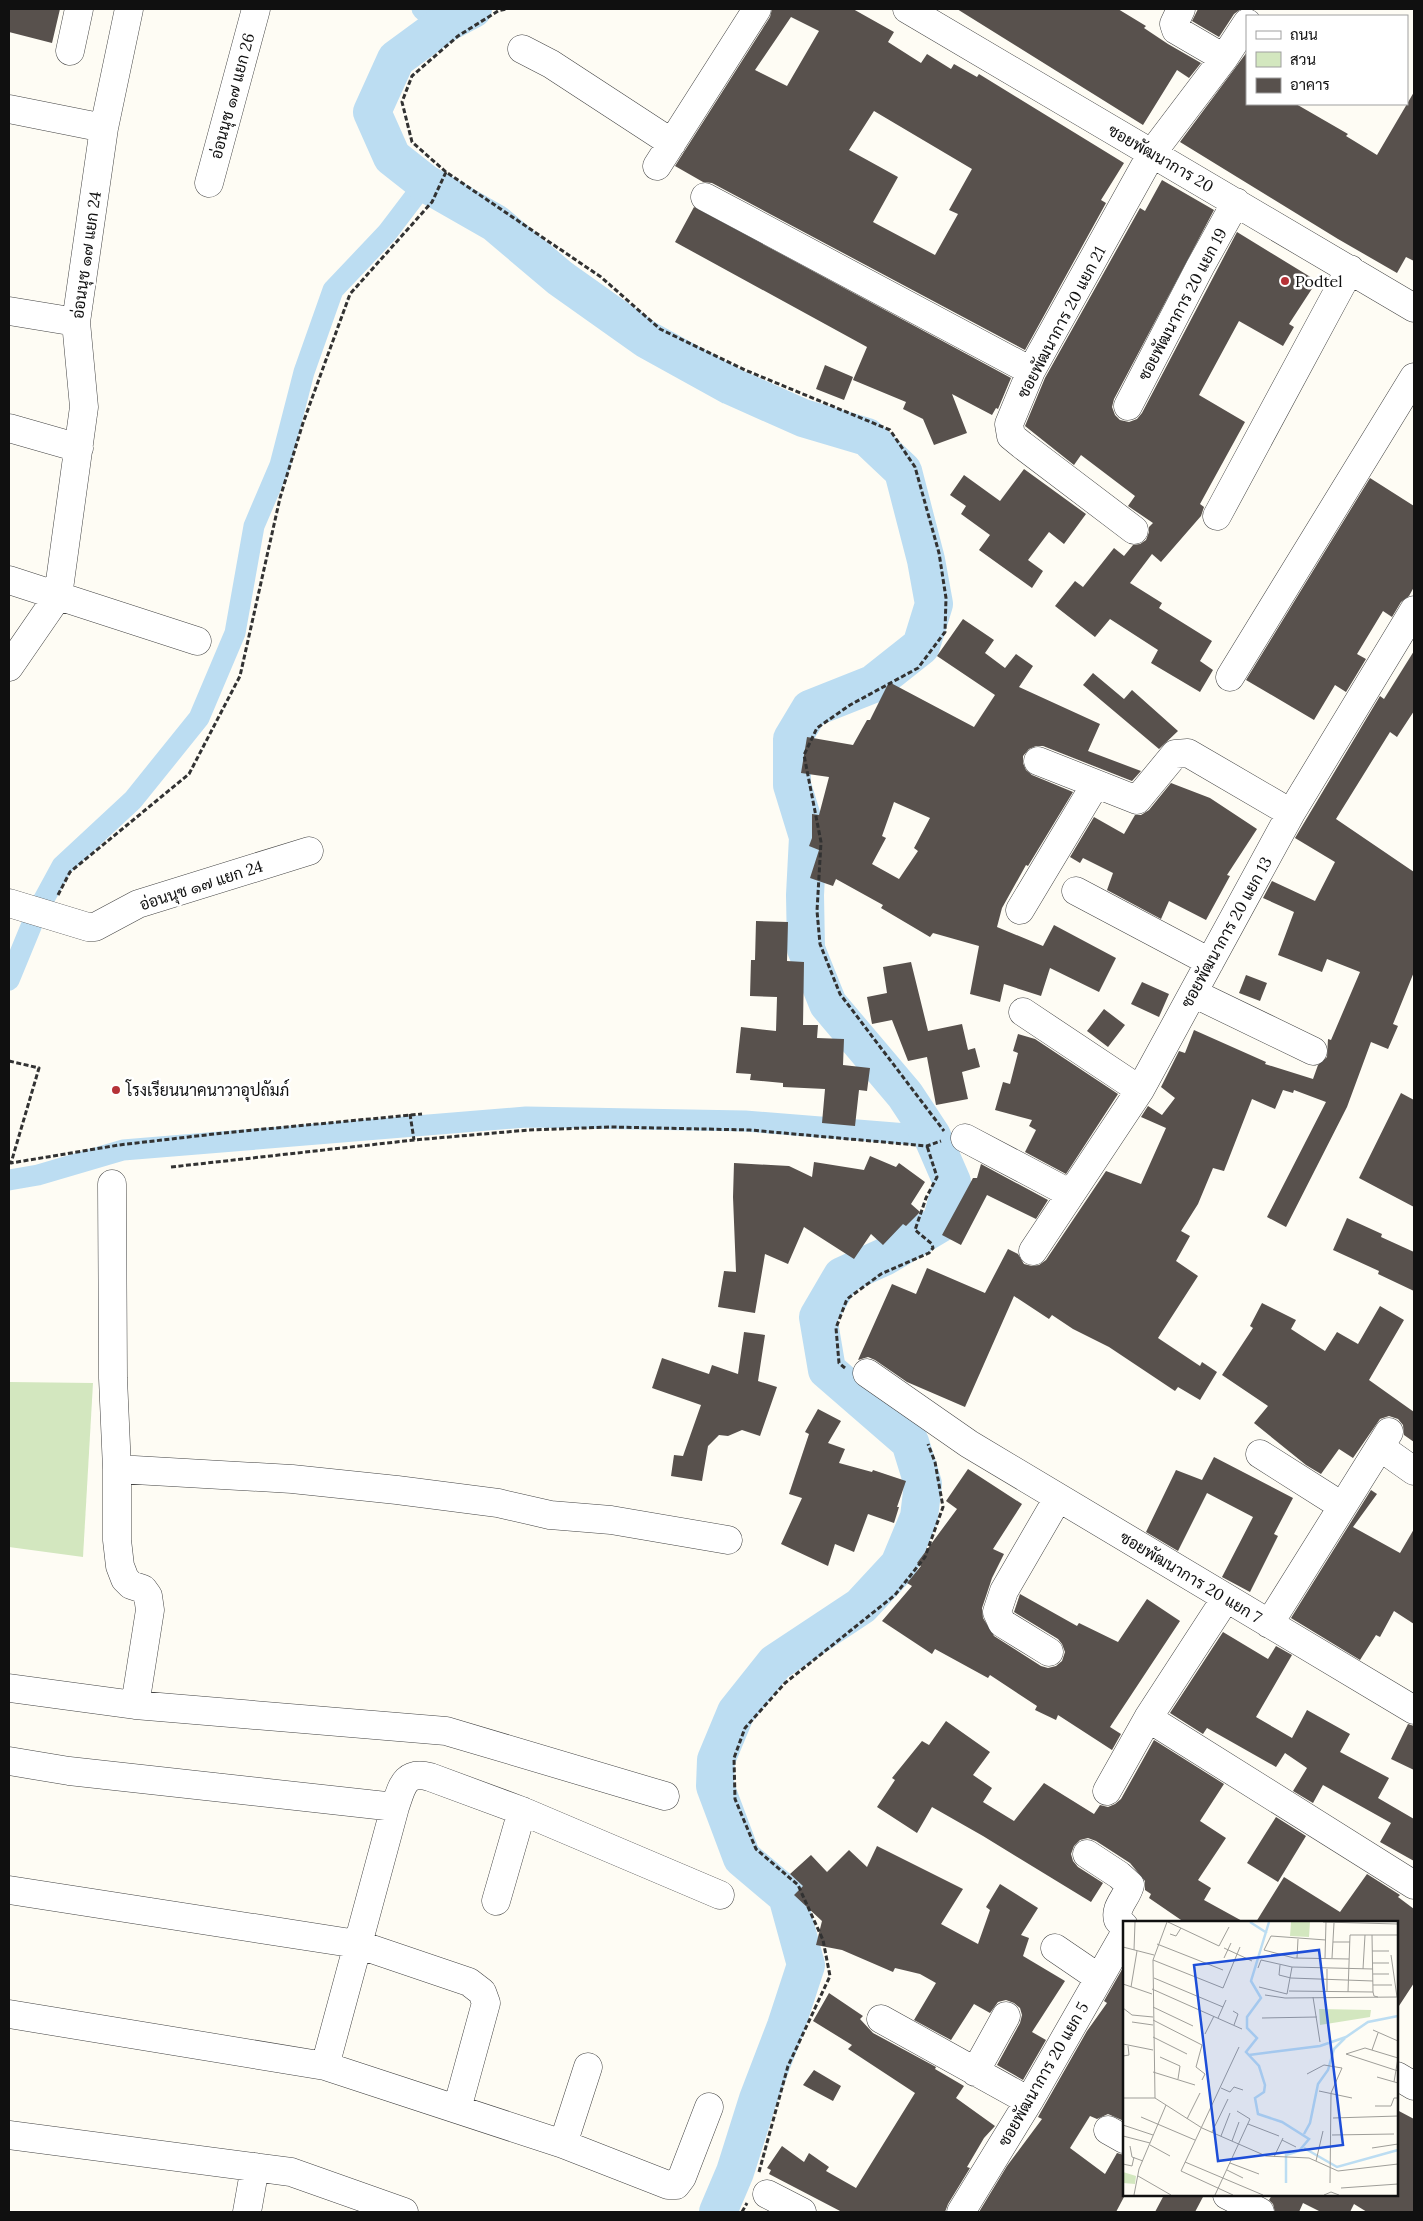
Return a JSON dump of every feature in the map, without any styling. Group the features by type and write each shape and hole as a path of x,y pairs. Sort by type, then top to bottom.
{"street":[{"path":"70,51 79,9"},
{"name":"อ่อนนุช ๑๗ แยก 24","path":"9,667 58,596 84,407 76,322 104,128 129,9"},
{"name":"อ่อนนุช ๑๗ แยก 26","path":"209,183 256,9"},
{"path":"657,166 757,9"},
{"name":"ซอยพัฒนาการ 20","path":"907,9 1414,308"},
{"path":"1181,9 1174,24 1176,30 1224,58"},
{"name":"ซอยพัฒนาการ 20 แยก 21","path":"1134,530 1011,436 1009,424 1031,371 1152,153 1224,58 1246,25"},
{"path":"522,49 551,64 672,142"},
{"path":"9,109 104,128"},
{"path":"705,197 1031,371"},
{"name":"ซอยพัฒนาการ 20 แยก 19","path":"1128,406 1236,202"},
{"path":"1217,516 1350,270"},
{"path":"9,311 76,322"},
{"path":"1230,677 1414,377"},
{"path":"9,428 78,448"},
{"path":"9,580 197,641"},
{"name":"ซอยพัฒนาการ 20 แยก 13","path":"1033,1251 1140,1090 1291,814 1414,610"},
{"path":"1038,761 1137,800 1175,754 1181,752 1188,753 1291,814"},
{"path":"1020,910 1095,785"},
{"name":"อ่อนนุช ๑๗ แยก 24","path":"9,904 88,927 96,927 138,904 309,851"},
{"path":"1076,891 1210,962"},
{"path":"1193,993 1313,1051"},
{"path":"1023,1012 1140,1090"},
{"path":"952,1139 1071,1194"},
{"path":"112,1184 113,1378 117,1469 117,1540 120,1566 124,1579 131,1585 143,1590 148,1596 150,1610 135,1705"},
{"name":"ซอยพัฒนาการ 20 แยก 7","path":"859,1373 969,1444 1414,1710"},
{"path":"1269,1624 1384,1439 1414,1471"},
{"path":"1260,1454 1342,1506"},
{"path":"117,1469 292,1479 397,1490 498,1503 550,1515 612,1520 728,1540"},
{"path":"1049,1652 1002,1623 998,1612 1004,1591 1058,1498"},
{"path":"1107,1791 1148,1718 1226,1598"},
{"path":"9,1688 135,1705 446,1731 664,1796"},
{"path":"1148,1718 1414,1885"},
{"path":"9,1762 395,1807"},
{"path":"325,2066 395,1807 406,1779 422,1775 522,1811 720,1895"},
{"path":"496,1901 522,1811"},
{"path":"1087,1854 1119,1875 1130,1885 1129,1891 1117,1909 1118,1920 1123,1925"},
{"path":"9,1890 357,1944 469,1982 482,1992 486,2003 457,2109"},
{"name":"ซอยพัฒนาการ 20 แยก 5","path":"961,2212 1029,2101 1123,1937"},
{"path":"1056,1948 1099,1978"},
{"path":"9,2014 325,2066 563,2144 668,2185 676,2185 682,2176 709,2107"},
{"path":"975,2072 1006,2016"},
{"path":"880,2019 1029,2101"},
{"path":"563,2144 588,2067"},
{"path":"1398,2077 1414,2086"},
{"path":"9,2135 291,2172 404,2212"},
{"path":"247,2212 255,2167"},
{"path":"759,2189 802,2212"},
{"path":"1230,2196 1260,2212"}],"path":[{"path":"171,1167 413,1139 529,1130 610,1128 750,1130 927,1146 952,1139 840,994 820,944 818,911 821,842 804,755 817,728 850,705 918,668 945,632 946,598 939,553 915,467 890,430 745,370 660,329 600,277 446,172 412,142 402,102 412,76 458,36 498,11 506,9"},
{"path":"47,915 70,872 189,774 240,676 280,498 303,423 350,294 432,202 446,172"},
{"path":"9,1061 39,1068 11,1163 119,1145 223,1132 422,1114"},
{"path":"410,1115 413,1139"},
{"path":"859,1373 839,1362 836,1328 848,1298 881,1274 929,1253 933,1248 932,1244 915,1230 926,1198 937,1177 927,1146"},
{"path":"742,2212 759,2189 788,2066 830,1976 823,1940 798,1885 756,1849 735,1799 734,1758 745,1728 785,1683 895,1595 925,1557 943,1507 935,1462 926,1439"}],"green space":[{"path":"9,1382 93,1383 83,1557 9,1547"}],"building":[{"path":"9,9 60,9 52,43 9,32"},
{"path":"772,9 853,9 894,32 888,42 921,63 927,54 951,69 954,64 977,77 979,74 1124,163 1101,200 1106,203 1025,350 712,183 703,182 675,166 770,17","holes":["791,17 819,31 787,86 755,70","874,111 972,169 949,210 958,214 935,255 873,222 898,177 849,150"]},
{"path":"957,9 1118,9 1146,26 1144,28 1168,44 1201,63 1189,78 1177,70 1143,125"},
{"path":"1198,9 1241,9 1234,14 1219,37 1192,21"},
{"path":"1246,53 1246,105 1298,105 1348,134 1346,136 1377,155 1414,92 1414,261 1406,257 1397,273 1180,142"},
{"path":"1162,180 1214,210 1114,399 1112,407 1115,415 1120,420 1129,422 1137,419 1142,413 1237,232 1317,281 1289,324 1294,327 1283,346 1239,321 1199,395 1245,422 1200,504 1204,507 1201,516 1161,562 1152,554 1130,583 1162,603 1159,608 1212,641 1200,661 1213,670 1200,692 1151,663 1158,650 1110,619 1095,637 1055,606 1075,581 1083,587 1114,548 1124,556 1133,545 1140,544 1146,540 1149,527 1153,523 1128,506 1135,496 1081,455 1074,465 1025,426 1045,378 1140,208 1145,211"},
{"path":"694,207 1011,378 998,409 996,408 992,415 952,394 967,433 934,445 923,419 903,409 906,402 853,380 867,347 675,242"},
{"path":"825,365 853,377 844,400 816,389"},
{"path":"1024,469 1086,514 1064,544 1049,532 1028,560 1043,571 1032,588 979,550 990,535 961,514 966,506 950,495 964,475 1000,501"},
{"path":"1370,478 1414,506 1414,587 1409,596 1401,602 1392,617 1383,611 1357,654 1366,659 1346,692 1335,685 1314,720 1246,680"},
{"path":"963,619 994,640 985,653 1005,668 1016,654 1033,666 1019,687 1100,724 1088,751 1141,771 1132,781 1043,746 1029,749 1023,756 1026,770 1032,775 1073,792 1028,866 1026,865 1002,908 997,927 1043,946 1054,925 1116,958 1099,992 1050,968 1041,996 1004,984 1000,1002 970,994 979,946 933,933 930,937 881,908 883,905 836,879 833,886 810,878 819,850 809,846 812,838 812,814 819,815 829,777 801,773 807,737 853,745 867,720 870,720 889,682 974,727 995,695 937,656","holes":["894,802 930,818 914,848 918,851 899,879 872,864 886,838 882,836"]},
{"path":"1414,651 1414,711 1397,737 1390,732 1336,819 1414,872 1414,972 1393,1024 1398,1026 1388,1049 1371,1042 1347,1107 1286,1227 1267,1217 1326,1102 1294,1090 1293,1093 1283,1090 1275,1109 1252,1099 1224,1171 1213,1168 1198,1204 1181,1231 1190,1236 1176,1261 1198,1276 1158,1338 1200,1366 1202,1362 1217,1372 1200,1400 1178,1387 1175,1391 1109,1347 1073,1329 1052,1315 1049,1319 1014,1296 965,1407 907,1382 875,1360 868,1357 858,1360 892,1284 916,1294 927,1268 985,1293 1008,1249 1018,1254 1024,1264 1039,1265 1046,1260 1106,1171 1141,1184 1166,1128 1141,1117 1148,1106 1162,1115 1175,1098 1161,1087 1179,1051 1185,1053 1194,1030 1266,1062 1265,1064 1313,1079 1318,1065 1327,1057 1328,1039 1331,1040 1360,972 1327,959 1322,972 1278,955 1294,912 1263,898 1272,881 1315,901 1335,862 1295,838 1380,696 1384,699"},
{"path":"1093,673 1124,699 1132,690 1178,731 1159,749 1083,685"},
{"path":"1171,783 1210,798 1257,829 1227,875 1230,876 1206,920 1169,901 1161,919 1107,890 1113,873 1083,858 1080,863 1070,857 1094,817 1124,834 1135,815 1141,815 1149,810"},
{"path":"756,921 788,922 787,961 804,962 803,1025 818,1025 817,1038 844,1039 843,1065 870,1068 867,1091 859,1090 855,1126 822,1123 825,1089 783,1087 783,1083 750,1080 751,1074 736,1073 741,1027 776,1031 777,997 750,996 751,960 755,960"},
{"path":"911,962 928,1031 962,1024 968,1050 975,1048 980,1067 962,1072 968,1099 936,1105 927,1057 908,1061 892,1020 872,1024 867,997 887,993 883,967"},
{"path":"1246,975 1267,983 1260,1001 1239,993"},
{"path":"1142,982 1169,994 1159,1017 1131,1004"},
{"path":"1104,1009 1125,1025 1108,1047 1087,1031"},
{"path":"1018,1034 1035,1039 1118,1094 1066,1174 1025,1152 1036,1130 1029,1126 1032,1120 995,1110 1003,1082 1010,1084 1018,1053 1013,1051"},
{"path":"1401,1093 1414,1100 1414,1207 1359,1178"},
{"path":"870,1156 896,1167 899,1163 925,1182 911,1204 920,1212 906,1226 903,1224 883,1245 871,1234 854,1259 804,1227 788,1264 765,1254 755,1313 718,1307 724,1271 736,1272 733,1197 734,1163 789,1166 812,1177 814,1162 864,1170"},
{"path":"981,1164 1048,1200 1036,1219 987,1195 961,1245 942,1235 973,1178 977,1178"},
{"path":"1347,1218 1382,1234 1381,1237 1414,1252 1414,1291 1378,1274 1379,1271 1333,1250"},
{"path":"1262,1303 1296,1320 1291,1329 1325,1351 1337,1332 1358,1344 1380,1306 1404,1320 1369,1380 1414,1412 1414,1442 1404,1435 1403,1425 1398,1419 1389,1416 1380,1419 1353,1458 1339,1449 1321,1474 1306,1465 1254,1423 1268,1406 1222,1375 1253,1328 1250,1326"},
{"path":"744,1332 765,1335 758,1381 777,1387 760,1436 742,1430 728,1436 719,1435 708,1446 702,1481 671,1476 674,1455 683,1456 701,1405 652,1388 662,1358 709,1374 712,1365 738,1374"},
{"path":"818,1409 841,1421 828,1443 845,1449 839,1463 872,1472 873,1470 906,1481 897,1507 899,1507 894,1523 868,1514 854,1552 835,1544 828,1566 781,1544 802,1498 789,1494 809,1434 805,1432"},
{"path":"1214,1457 1293,1498 1274,1534 1278,1536 1250,1592 1222,1577 1253,1517 1207,1493 1178,1551 1146,1532 1176,1470 1202,1480"},
{"path":"968,1469 1022,1504 993,1549 1004,1554 992,1578 982,1608 983,1618 994,1636 1041,1666 1048,1668 1056,1666 1062,1661 1065,1652 1058,1639 1014,1612 1020,1594 1077,1626 1079,1623 1118,1642 1147,1599 1180,1621 1110,1727 1121,1734 1112,1750 1058,1715 1056,1720 1035,1710 1037,1706 990,1675 988,1678 935,1649 932,1654 882,1621 912,1586 907,1583 921,1566 917,1563 957,1509 946,1501"},
{"path":"1371,1490 1377,1494 1353,1527 1400,1553 1414,1529 1414,1624 1394,1611 1380,1637 1376,1635 1360,1660 1291,1618"},
{"path":"1223,1632 1268,1659 1276,1646 1292,1655 1256,1717 1292,1738 1307,1710 1350,1734 1340,1752 1389,1778 1378,1798 1414,1819 1414,1861 1380,1842 1391,1823 1323,1785 1313,1803 1293,1791 1307,1768 1285,1753 1276,1767 1207,1728 1203,1734 1170,1713"},
{"path":"946,1721 990,1752 973,1775 992,1788 983,1802 1014,1821 1044,1783 1094,1814 1100,1805 1108,1807 1115,1804 1121,1799 1154,1740 1224,1784 1200,1821 1226,1838 1198,1880 1211,1888 1204,1900 1242,1921 1183,1921 1149,1898 1151,1894 1145,1890 1145,1881 1130,1863 1096,1841 1088,1838 1080,1840 1074,1846 1071,1854 1073,1861 1078,1867 1103,1883 1091,1902 932,1807 917,1833 877,1807 895,1780 892,1778 922,1741 929,1745"},
{"path":"1408,1724 1414,1726 1414,1770 1391,1759"},
{"path":"1276,1817 1306,1836 1278,1882 1247,1863"},
{"path":"877,1846 963,1889 941,1924 978,1944 990,1910 986,1907 1000,1884 1038,1908 1021,1935 1029,1938 1023,1956 1065,1981 1032,2032 1046,2040 1023,2080 997,2065 1020,2023 1022,2015 1020,2008 1014,2003 1006,2000 998,2002 990,2013 974,2004 951,2040 914,2020 936,1983 920,1974 895,1968 893,1972 842,1950 816,1945 822,1921 794,1895 803,1886 790,1874 811,1855 827,1872 849,1850 867,1867"},
{"path":"1367,1874 1400,1895 1398,1897 1414,1909 1414,1983 1398,2007 1398,1921 1257,1921 1284,1877 1340,1912"},
{"path":"1123,1968 1123,2121 1108,2114 1097,2119 1090,2116 1070,2148 1105,2174 1117,2153 1123,2155 1124,2197 1116,2212 979,2212 1007,2166 1042,2119 1038,2117 1087,2031 1107,2003 1104,2001"},
{"path":"829,1993 863,2016 860,2019 873,2033 936,2067 935,2069 964,2086 956,2098 995,2126 984,2138 967,2167 970,2168 945,2212 842,2212 769,2174 771,2170 767,2168 782,2146 804,2162 809,2153 829,2167 826,2171 856,2188 915,2093 848,2049 852,2045 813,2021"},
{"path":"814,2070 841,2086 833,2101 803,2085"},
{"path":"1398,2111 1414,2119 1414,2212 1367,2212 1354,2204 1350,2212 1321,2212 1303,2203 1299,2212 1275,2212 1273,2204 1269,2200 1271,2196 1398,2196"},
{"path":"1163,2196 1203,2196 1195,2212 1155,2212"}],"waterway":[{"path":"422,9 441,26"},
{"path":"473,9 441,26 396,59 372,112 392,157 425,183 495,223 560,278 646,339 731,386 803,418 867,437 903,471 926,560 934,604 921,646 873,684 810,709 792,739 792,785 808,837 805,895 806,949 828,1004 905,1095 932,1136 952,1182 941,1223 884,1257 842,1276 818,1317 827,1370 910,1442 923,1484 919,1517 899,1565 861,1606 775,1663 736,1712 716,1760 715,1786 742,1858 787,1896 806,1965 786,2026 758,2099 735,2172 718,2212"},
{"path":"9,980 37,912 62,866 133,800 199,718 235,633 254,526 280,465 304,372 333,290 387,233 425,183"},
{"path":"9,1180 38,1175 123,1150 526,1117 745,1121 932,1136"}],"place":[{"name":"Podtel","path":"1285,281"},
{"name":"โรงเรียนนาคนาวาอุปถัมภ์","path":"116,1090"}]}
